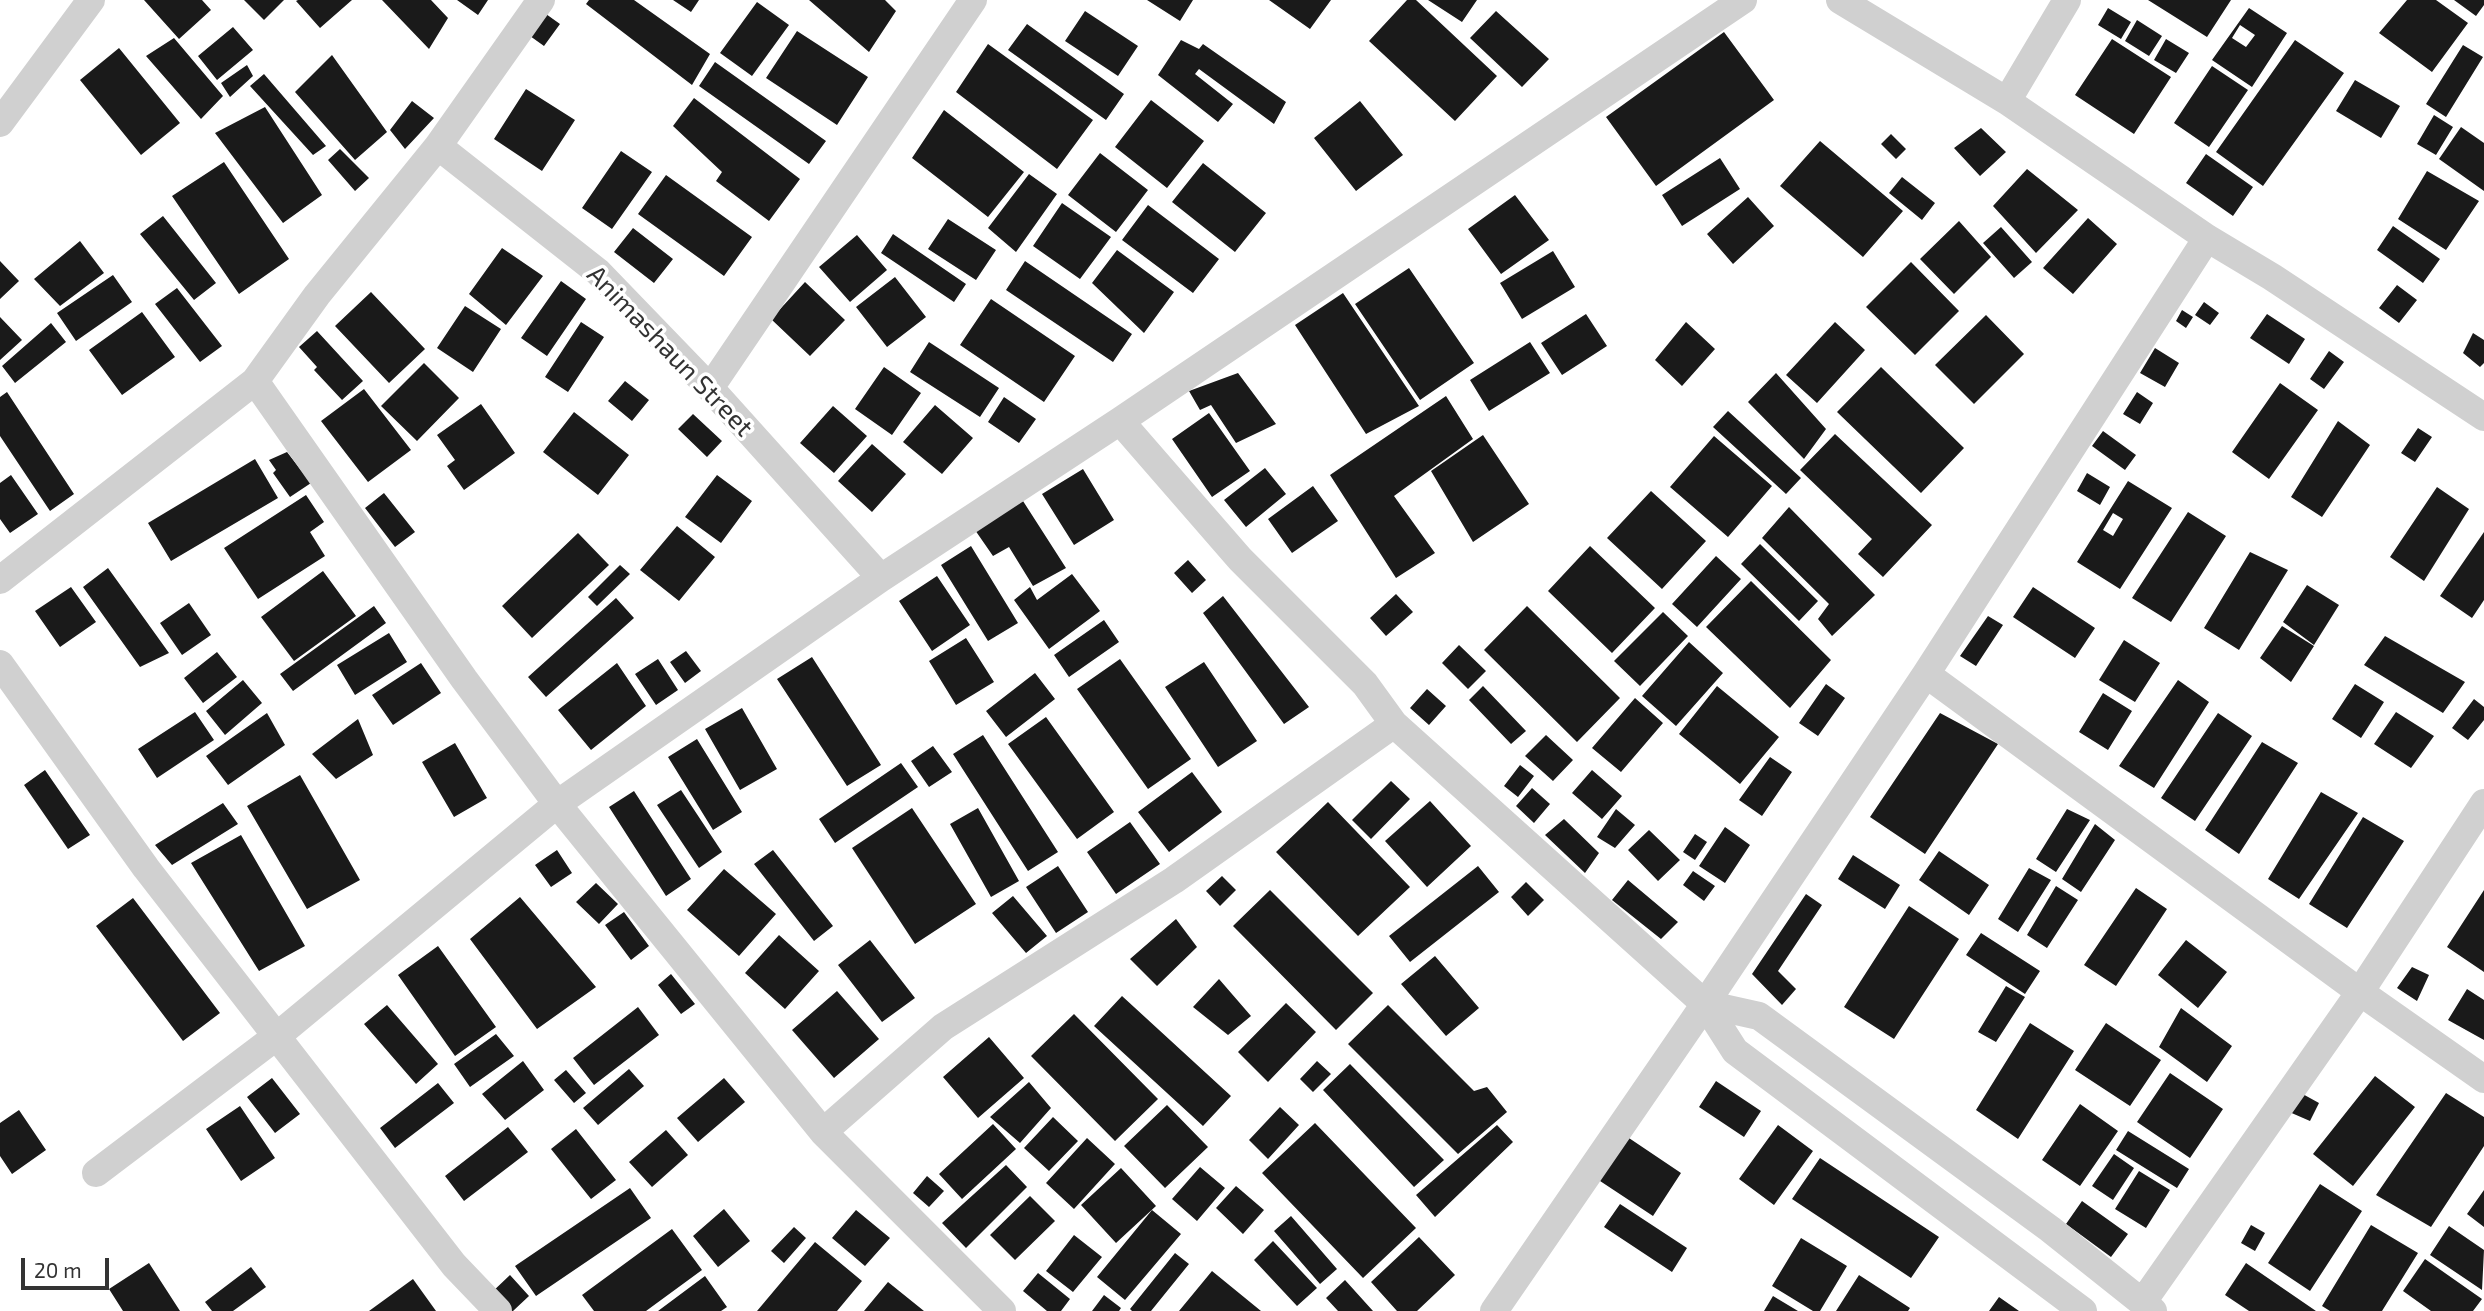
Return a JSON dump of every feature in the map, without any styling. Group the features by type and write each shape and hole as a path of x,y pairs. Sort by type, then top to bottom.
{"street":[{"path":"0,123 91,0"},
{"path":"0,580 255,381 317,295 438,146 541,0"},
{"path":"710,388 973,0"},
{"path":"96,1173 278,1036 557,804 881,578 1120,421 1743,0"},
{"path":"1840,0 2007,101 2207,238 2272,277 2484,417"},
{"path":"2007,101 2067,0"},
{"name":"Animashaun Street","path":"438,146 598,272 710,388 881,578"},
{"path":"1494,1311 1705,1004 1926,674 2207,238"},
{"path":"255,381 464,679 557,804 822,1132 1002,1311"},
{"path":"1120,421 1240,559 1365,684 1394,724 1705,1004 1735,1051 2083,1311"},
{"path":"0,664 146,868 454,1265 498,1311"},
{"path":"1926,674 2360,992 2484,1079"},
{"path":"822,1132 943,1027 1174,880 1394,724"},
{"path":"1705,1004 1759,1016 2050,1229 2148,1307 2484,803"}],"building":[{"path":"144,0 202,0 211,10 179,39"},
{"path":"244,0 284,0 264,20"},
{"path":"352,0 320,28 296,1"},
{"path":"382,0 431,0 448,18 429,49"},
{"path":"457,0 488,0 478,15"},
{"path":"589,0 634,0 710,54 692,85 586,4"},
{"path":"673,0 699,0 691,12"},
{"path":"809,0 885,0 896,11 869,52"},
{"path":"1147,0 1193,0 1180,21"},
{"path":"1269,0 1331,0 1310,29"},
{"path":"1407,0 1416,0 1497,76 1455,121 1369,41"},
{"path":"1428,0 1477,0 1462,22"},
{"path":"2148,0 2231,0 2207,37"},
{"path":"2407,0 2436,0 2468,23 2432,72 2379,33"},
{"path":"2454,0 2484,0 2484,5 2476,16"},
{"path":"757,2 789,25 752,76 720,53"},
{"path":"2108,8 2131,22 2121,39 2098,25"},
{"path":"2249,8 2287,33 2252,87 2212,60","holes":["2240,25 2255,35 2246,47 2232,38"]},
{"path":"539,9 560,24 544,46 523,31"},
{"path":"1085,11 1138,46 1118,76 1065,41"},
{"path":"1496,11 1549,59 1522,87 1470,38"},
{"path":"2137,20 2162,36 2149,56 2125,41"},
{"path":"1027,24 1124,94 1106,120 1008,50"},
{"path":"233,27 253,50 217,80 198,56"},
{"path":"797,31 868,77 837,125 766,78"},
{"path":"1724,32 1774,100 1656,186 1606,117"},
{"path":"174,38 223,96 201,119 146,56"},
{"path":"2112,39 2171,77 2134,134 2075,95"},
{"path":"2166,39 2189,53 2176,73 2154,60"},
{"path":"1181,40 1199,49 1203,44 1286,102 1274,124 1199,69 1195,74 1233,104 1218,122 1158,75"},
{"path":"2295,40 2344,73 2263,186 2216,152"},
{"path":"988,44 1093,120 1057,169 956,92"},
{"path":"2463,45 2483,57 2446,117 2426,104"},
{"path":"119,48 180,123 141,155 80,80"},
{"path":"332,55 387,132 355,160 295,92"},
{"path":"715,62 826,141 809,164 699,86"},
{"path":"247,65 253,76 230,97 221,83"},
{"path":"2212,66 2248,90 2209,147 2174,123"},
{"path":"264,74 326,146 313,155 250,86"},
{"path":"2355,80 2400,106 2381,138 2336,111"},
{"path":"526,89 575,120 542,171 494,139"},
{"path":"694,98 800,179 769,221 716,181 722,172 673,126"},
{"path":"1151,100 1204,141 1167,188 1115,147"},
{"path":"412,101 434,118 405,149 390,130"},
{"path":"1360,101 1403,155 1356,191 1314,138"},
{"path":"265,107 322,195 283,223 215,133"},
{"path":"944,110 1024,172 988,217 912,158"},
{"path":"2434,115 2453,127 2436,155 2417,144"},
{"path":"2461,127 2484,143 2484,191 2439,159"},
{"path":"1981,128 2006,152 1980,176 1954,148"},
{"path":"1891,134 1906,149 1896,159 1881,144"},
{"path":"1820,141 1903,211 1863,257 1780,186"},
{"path":"340,149 369,178 355,191 328,160"},
{"path":"621,151 652,172 612,229 582,208"},
{"path":"1100,153 1148,190 1116,232 1068,195"},
{"path":"2206,154 2253,187 2233,216 2186,183"},
{"path":"1720,158 1740,189 1682,226 1662,195"},
{"path":"224,162 289,259 239,294 172,196"},
{"path":"1203,163 1266,213 1235,252 1172,202"},
{"path":"2027,169 2078,210 2036,253 1993,206"},
{"path":"2427,171 2479,201 2446,250 2398,219"},
{"path":"1029,174 1057,194 1016,252 988,228"},
{"path":"666,175 752,237 724,276 638,214"},
{"path":"1902,177 1935,203 1922,220 1889,193"},
{"path":"1515,195 1549,240 1501,274 1468,229"},
{"path":"1748,197 1774,226 1733,264 1707,234"},
{"path":"1062,203 1111,237 1080,279 1033,246"},
{"path":"1148,205 1219,259 1193,293 1122,240"},
{"path":"163,216 216,283 194,300 140,234"},
{"path":"2088,218 2117,244 2073,294 2043,268"},
{"path":"948,219 996,250 976,280 928,249"},
{"path":"1959,221 1991,257 1954,294 1920,259"},
{"path":"2393,226 2440,259 2423,283 2377,250"},
{"path":"2001,227 2032,262 2014,278 1983,243"},
{"path":"633,228 673,259 654,283 614,252"},
{"path":"893,234 966,284 954,302 881,253"},
{"path":"857,235 887,270 850,302 819,267"},
{"path":"80,241 104,273 60,306 34,279"},
{"path":"502,248 543,276 506,325 469,294"},
{"path":"1117,250 1174,292 1144,333 1092,283"},
{"path":"1553,251 1575,287 1522,319 1500,283"},
{"path":"0,261 19,281 0,299"},
{"path":"1025,261 1132,334 1113,362 1006,290"},
{"path":"1911,262 1959,311 1915,355 1866,307"},
{"path":"1409,268 1474,363 1420,400 1355,304"},
{"path":"113,275 132,302 76,341 57,313"},
{"path":"895,277 926,317 887,347 856,307"},
{"path":"561,281 586,299 547,356 521,338"},
{"path":"805,282 845,320 810,356 771,319"},
{"path":"2397,285 2417,300 2399,323 2379,308"},
{"path":"177,288 222,346 200,362 155,304"},
{"path":"371,292 425,349 389,383 335,326"},
{"path":"1343,293 1419,406 1366,434 1295,325"},
{"path":"991,299 1075,356 1044,402 960,345"},
{"path":"2204,302 2219,313 2210,325 2195,315"},
{"path":"465,306 501,329 473,372 437,348"},
{"path":"2182,310 2193,317 2186,328 2176,321"},
{"path":"142,312 175,357 122,395 89,350"},
{"path":"1586,314 1607,346 1562,375 1541,343"},
{"path":"2267,314 2305,339 2289,364 2250,338"},
{"path":"1986,315 2024,354 1974,404 1935,365"},
{"path":"0,317 22,340 0,360"},
{"path":"581,322 604,337 568,392 545,377"},
{"path":"1686,322 1715,349 1682,386 1655,360"},
{"path":"1835,322 1865,350 1817,403 1786,375"},
{"path":"51,323 66,342 15,383 2,366"},
{"path":"317,331 363,381 342,400 314,370 317,367 299,347"},
{"path":"2473,333 2484,340 2484,363 2480,367 2463,353"},
{"path":"929,342 999,388 980,417 910,372"},
{"path":"1530,342 1550,373 1489,411 1470,380"},
{"path":"2155,348 2179,363 2165,387 2140,373"},
{"path":"2329,351 2344,362 2324,389 2310,379"},
{"path":"424,363 459,398 417,441 381,406"},
{"path":"884,367 921,393 892,435 855,409"},
{"path":"1881,367 1964,448 1921,493 1837,412"},
{"path":"1238,373 1276,424 1236,443 1211,405 1200,410 1189,391"},
{"path":"1776,373 1826,429 1804,459 1748,402"},
{"path":"625,381 649,400 632,421 608,401"},
{"path":"2280,383 2318,410 2269,479 2232,452"},
{"path":"364,389 411,450 368,482 321,421"},
{"path":"7,392 74,494 50,511 0,436 0,397"},
{"path":"2137,392 2153,403 2140,424 2123,414"},
{"path":"1446,396 1473,439 1394,496 1435,553 1396,578 1330,475"},
{"path":"1004,397 1036,419 1019,443 988,422"},
{"path":"481,404 515,453 464,490 447,466 455,460 437,435"},
{"path":"935,405 973,438 942,474 903,442"},
{"path":"833,406 867,436 834,473 800,443"},
{"path":"1728,411 1801,478 1786,494 1713,427"},
{"path":"574,412 629,455 598,495 543,452"},
{"path":"1209,413 1250,471 1212,497 1172,439"},
{"path":"693,414 722,441 707,457 678,429"},
{"path":"2338,421 2370,445 2322,517 2291,497"},
{"path":"2418,428 2432,437 2415,462 2401,453"},
{"path":"2103,431 2136,455 2125,470 2092,446"},
{"path":"1835,434 1932,525 1883,577 1858,554 1872,539 1800,470"},
{"path":"1483,435 1529,504 1473,542 1431,471"},
{"path":"1714,436 1772,486 1728,537 1670,487"},
{"path":"872,444 906,474 872,512 838,481"},
{"path":"287,452 311,483 290,497 273,473 276,470 269,460"},
{"path":"255,459 278,498 171,561 148,523"},
{"path":"1265,468 1286,494 1246,527 1224,500"},
{"path":"1083,469 1114,520 1074,545 1042,494"},
{"path":"2087,473 2110,487 2100,505 2077,491"},
{"path":"11,475 38,514 10,533 0,519 0,483"},
{"path":"717,475 752,501 721,543 685,517"},
{"path":"2128,481 2172,508 2120,589 2077,562","holes":["2113,513 2123,519 2113,536 2103,530"]},
{"path":"1313,486 1338,521 1292,553 1268,519"},
{"path":"2437,487 2469,509 2424,581 2390,557"},
{"path":"1651,491 1706,541 1662,589 1607,538"},
{"path":"384,493 415,532 395,547 365,508"},
{"path":"306,495 324,522 310,532 325,556 258,599 224,548"},
{"path":"1023,501 1066,568 1033,586 1009,547 993,556 975,530"},
{"path":"1789,507 1875,595 1832,636 1818,619 1829,604 1762,538"},
{"path":"2188,512 2226,536 2171,622 2132,598"},
{"path":"677,526 715,557 679,601 640,570"},
{"path":"2484,532 2484,600 2472,618 2440,596"},
{"path":"578,533 609,565 532,638 502,606"},
{"path":"1760,544 1818,601 1799,621 1741,564"},
{"path":"971,546 1018,623 988,641 941,565"},
{"path":"1590,546 1655,608 1612,653 1548,591"},
{"path":"2250,552 2288,570 2239,650 2204,628"},
{"path":"1716,556 1741,579 1697,627 1672,604"},
{"path":"1188,560 1206,580 1192,593 1174,573"},
{"path":"620,565 630,574 597,606 588,597"},
{"path":"108,568 169,653 140,667 83,587"},
{"path":"323,571 356,616 294,661 261,617"},
{"path":"1072,574 1100,611 1049,649 1014,600 1030,587 1037,600"},
{"path":"937,576 970,625 932,651 899,601"},
{"path":"1751,581 1831,660 1790,708 1706,627"},
{"path":"2307,585 2339,605 2314,645 2283,622"},
{"path":"71,587 96,622 60,647 35,611"},
{"path":"2033,587 2095,628 2075,658 2013,617"},
{"path":"1396,594 1413,612 1386,636 1370,618"},
{"path":"1223,596 1309,707 1284,724 1203,613"},
{"path":"616,598 634,618 546,697 528,677"},
{"path":"189,603 211,635 182,655 160,623"},
{"path":"374,606 386,623 293,691 280,674"},
{"path":"1527,606 1620,698 1577,742 1484,650"},
{"path":"1663,612 1688,636 1640,686 1614,661"},
{"path":"1988,616 2003,625 1976,666 1960,656"},
{"path":"1104,620 1119,642 1069,677 1054,655"},
{"path":"2282,626 2314,646 2291,682 2260,658"},
{"path":"389,633 407,662 355,695 337,665"},
{"path":"2385,636 2465,682 2443,713 2364,665"},
{"path":"966,638 994,682 956,705 929,661"},
{"path":"2124,640 2160,663 2135,702 2099,680"},
{"path":"1689,642 1723,673 1676,726 1642,696"},
{"path":"1459,645 1486,671 1468,689 1442,663"},
{"path":"686,651 701,671 685,683 670,662"},
{"path":"217,652 237,677 203,703 184,678"},
{"path":"812,657 881,765 847,786 777,679"},
{"path":"658,659 678,690 656,705 635,674"},
{"path":"1120,659 1191,759 1148,789 1077,689"},
{"path":"1204,662 1257,741 1218,767 1165,687"},
{"path":"421,663 441,693 393,725 372,695"},
{"path":"617,663 646,706 591,750 558,710"},
{"path":"1035,673 1055,699 1006,737 986,711"},
{"path":"243,680 262,703 225,735 206,711"},
{"path":"2178,680 2209,702 2154,788 2119,766"},
{"path":"1826,684 1845,698 1818,736 1799,723"},
{"path":"2355,684 2384,702 2361,738 2332,719"},
{"path":"1483,686 1526,731 1511,744 1469,700"},
{"path":"1717,686 1779,737 1740,784 1679,734"},
{"path":"1427,689 1446,706 1429,725 1410,708"},
{"path":"2103,693 2132,711 2108,750 2079,732"},
{"path":"1635,698 1663,723 1621,772 1592,748"},
{"path":"2474,699 2484,707 2484,720 2468,740 2452,728"},
{"path":"742,708 777,769 740,790 705,729"},
{"path":"195,712 214,740 157,778 138,749"},
{"path":"2396,712 2434,736 2411,768 2374,744"},
{"path":"267,713 285,745 228,785 206,756"},
{"path":"1940,713 1998,744 1925,854 1870,817"},
{"path":"2218,713 2252,736 2195,821 2161,798"},
{"path":"1046,717 1114,812 1077,839 1008,744"},
{"path":"358,719 373,755 336,779 312,754"},
{"path":"983,735 1058,852 1028,871 953,754"},
{"path":"1546,735 1573,760 1553,781 1525,756"},
{"path":"697,739 742,812 713,830 668,757"},
{"path":"2262,742 2298,763 2239,854 2205,830"},
{"path":"455,743 487,798 454,817 422,762"},
{"path":"933,746 952,772 929,787 911,761"},
{"path":"1770,757 1792,772 1762,816 1739,800"},
{"path":"901,763 918,787 835,843 819,819"},
{"path":"1520,765 1534,776 1518,797 1504,786"},
{"path":"45,770 90,835 68,849 24,785"},
{"path":"1592,770 1622,796 1602,819 1572,793"},
{"path":"1192,772 1222,812 1169,852 1138,812"},
{"path":"300,775 360,880 307,909 247,806"},
{"path":"1391,781 1410,799 1371,839 1352,820"},
{"path":"1532,788 1550,804 1534,823 1516,806"},
{"path":"681,790 722,852 699,868 657,805"},
{"path":"634,791 691,879 666,896 609,807"},
{"path":"2321,792 2358,813 2299,899 2268,879"},
{"path":"1430,801 1471,846 1427,887 1385,841"},
{"path":"1328,802 1410,887 1358,936 1276,852"},
{"path":"223,803 238,824 172,865 155,845"},
{"path":"912,808 976,904 915,944 852,848"},
{"path":"978,808 1019,881 991,897 950,824"},
{"path":"1616,809 1635,825 1615,848 1597,837"},
{"path":"2067,809 2090,820 2056,872 2036,859"},
{"path":"2363,817 2404,841 2347,928 2309,904"},
{"path":"1564,819 1599,853 1585,873 1545,835"},
{"path":"1130,822 1160,864 1116,894 1087,852"},
{"path":"2095,824 2115,840 2081,892 2062,879"},
{"path":"1725,827 1750,845 1725,883 1699,866"},
{"path":"1649,830 1680,860 1658,881 1628,850"},
{"path":"1695,834 1707,842 1695,860 1683,852"},
{"path":"241,835 305,946 259,971 191,863"},
{"path":"557,850 572,873 551,887 535,865"},
{"path":"773,850 833,926 814,941 754,864"},
{"path":"1939,851 1989,885 1969,915 1919,880"},
{"path":"1853,855 1900,885 1885,909 1838,879"},
{"path":"1058,866 1088,912 1056,933 1026,887"},
{"path":"1478,866 1499,892 1410,962 1389,936"},
{"path":"2029,868 2051,880 2018,932 1998,919"},
{"path":"724,869 776,914 739,956 687,910"},
{"path":"1693,871 1715,886 1704,901 1683,885"},
{"path":"1222,876 1236,890 1220,906 1206,891"},
{"path":"1628,880 1678,922 1661,939 1612,900"},
{"path":"1526,882 1544,900 1528,916 1511,897"},
{"path":"596,883 618,904 599,924 576,902"},
{"path":"2056,886 2078,900 2047,948 2027,935"},
{"path":"2136,888 2167,909 2116,986 2084,965"},
{"path":"1270,890 1373,993 1336,1030 1233,926"},
{"path":"2484,890 2484,972 2447,947"},
{"path":"1806,894 1822,905 1778,971 1796,989 1782,1005 1752,974"},
{"path":"1013,896 1047,936 1026,953 992,913"},
{"path":"520,897 596,987 537,1029 470,939"},
{"path":"133,898 220,1013 183,1041 96,926"},
{"path":"1909,906 1959,939 1894,1039 1844,1007"},
{"path":"624,912 649,946 631,960 605,925"},
{"path":"1176,919 1197,947 1157,986 1130,959"},
{"path":"1981,933 2040,971 2025,994 1966,955"},
{"path":"779,935 819,971 785,1009 745,973"},
{"path":"870,940 915,998 882,1022 838,965"},
{"path":"2186,940 2227,972 2198,1008 2158,975"},
{"path":"438,946 496,1027 455,1056 398,975"},
{"path":"1435,956 1479,1008 1446,1036 1401,984"},
{"path":"2412,967 2429,975 2417,1001 2397,988"},
{"path":"671,974 695,1004 681,1014 658,985"},
{"path":"1219,979 1251,1016 1228,1035 1193,1007"},
{"path":"2006,986 2025,997 1996,1042 1978,1032"},
{"path":"2467,989 2484,1000 2484,1040 2448,1020"},
{"path":"837,991 879,1039 834,1078 792,1030"},
{"path":"1122,996 1231,1096 1203,1126 1094,1026"},
{"path":"1286,1003 1316,1032 1268,1082 1238,1052"},
{"path":"387,1005 438,1064 416,1084 364,1024"},
{"path":"1388,1005 1474,1091 1487,1087 1507,1112 1458,1154 1348,1044"},
{"path":"638,1007 659,1035 594,1085 573,1058"},
{"path":"2181,1008 2232,1046 2207,1082 2159,1047"},
{"path":"1074,1014 1158,1099 1115,1141 1031,1056"},
{"path":"2030,1023 2074,1051 2018,1139 1976,1110"},
{"path":"2106,1023 2161,1060 2130,1106 2075,1070"},
{"path":"496,1034 514,1056 470,1087 454,1064"},
{"path":"989,1037 1024,1078 978,1118 943,1077"},
{"path":"523,1061 544,1090 505,1120 482,1094"},
{"path":"1317,1061 1331,1074 1313,1092 1300,1079"},
{"path":"1350,1064 1444,1160 1414,1187 1323,1090"},
{"path":"629,1069 644,1086 598,1125 583,1108"},
{"path":"566,1070 586,1093 574,1103 554,1080"},
{"path":"2170,1073 2223,1109 2190,1158 2137,1122"},
{"path":"2375,1076 2415,1107 2353,1186 2313,1154"},
{"path":"272,1078 300,1114 275,1133 247,1097"},
{"path":"724,1078 745,1102 698,1142 677,1118"},
{"path":"1716,1081 1761,1111 1744,1137 1699,1107"},
{"path":"1029,1082 1051,1108 1020,1143 990,1117"},
{"path":"438,1083 454,1103 395,1148 380,1128"},
{"path":"2299,1092 2319,1103 2310,1121 2287,1111"},
{"path":"2446,1093 2484,1117 2484,1146 2431,1227 2376,1195"},
{"path":"2080,1104 2118,1131 2080,1186 2042,1160"},
{"path":"1167,1105 1208,1147 1165,1188 1124,1146"},
{"path":"240,1106 275,1158 241,1181 206,1129"},
{"path":"1280,1107 1299,1125 1268,1159 1249,1140"},
{"path":"19,1110 46,1150 12,1174 0,1156 0,1123"},
{"path":"1053,1117 1078,1141 1049,1171 1024,1148"},
{"path":"1315,1123 1416,1228 1363,1278 1262,1173"},
{"path":"993,1124 1016,1149 962,1199 939,1174"},
{"path":"1497,1125 1513,1142 1435,1217 1416,1195"},
{"path":"1778,1125 1813,1151 1774,1205 1739,1179"},
{"path":"508,1127 528,1152 464,1201 445,1176"},
{"path":"576,1129 616,1180 591,1199 551,1149"},
{"path":"666,1130 688,1155 652,1187 629,1162"},
{"path":"2128,1131 2189,1169 2177,1188 2116,1150"},
{"path":"1623,1134 1681,1173 1653,1216 1594,1177"},
{"path":"1087,1138 1115,1164 1074,1209 1046,1183"},
{"path":"2114,1154 2134,1168 2113,1200 2092,1186"},
{"path":"1820,1158 1939,1237 1911,1278 1792,1199"},
{"path":"1006,1165 1027,1187 966,1248 942,1223"},
{"path":"1200,1167 1225,1188 1197,1221 1172,1199"},
{"path":"1121,1168 1156,1206 1116,1243 1081,1205"},
{"path":"2139,1171 2170,1190 2146,1228 2115,1209"},
{"path":"927,1176 944,1191 929,1207 913,1193"},
{"path":"2320,1184 2362,1211 2310,1291 2268,1263"},
{"path":"1236,1186 1264,1210 1243,1234 1216,1208"},
{"path":"630,1188 651,1218 536,1296 515,1266"},
{"path":"2484,1190 2484,1227 2467,1214"},
{"path":"1030,1196 1055,1221 1015,1260 990,1235"},
{"path":"2082,1201 2128,1234 2111,1257 2066,1224"},
{"path":"1620,1204 1687,1248 1672,1272 1604,1227"},
{"path":"724,1209 750,1241 718,1267 693,1236"},
{"path":"856,1210 890,1238 865,1266 832,1238"},
{"path":"1152,1210 1181,1234 1125,1300 1097,1277"},
{"path":"1291,1216 1337,1269 1320,1284 1274,1231"},
{"path":"2251,1225 2265,1233 2255,1251 2241,1243"},
{"path":"2371,1225 2418,1253 2382,1311 2330,1311 2322,1306"},
{"path":"2449,1226 2484,1250 2482,1290 2430,1255"},
{"path":"794,1227 806,1238 784,1263 771,1251"},
{"path":"672,1229 702,1270 646,1311 594,1311 582,1295"},
{"path":"1074,1235 1102,1257 1073,1292 1046,1271"},
{"path":"1419,1237 1455,1275 1417,1311 1397,1311 1371,1282"},
{"path":"1801,1238 1847,1266 1820,1311 1813,1311 1772,1286"},
{"path":"1273,1241 1317,1288 1297,1306 1254,1260"},
{"path":"815,1242 862,1281 837,1311 757,1311"},
{"path":"1175,1253 1189,1264 1151,1311 1132,1311 1130,1309"},
{"path":"2425,1259 2482,1299 2473,1311 2431,1311 2403,1291"},
{"path":"149,1263 180,1311 123,1311 109,1289"},
{"path":"2246,1263 2316,1311 2249,1311 2225,1295"},
{"path":"251,1267 266,1287 233,1311 212,1311 205,1302"},
{"path":"1212,1271 1261,1311 1179,1311"},
{"path":"1038,1273 1070,1299 1061,1311 1047,1311 1023,1291"},
{"path":"510,1275 529,1296 513,1311 506,1311 490,1294"},
{"path":"1859,1275 1910,1308 1908,1311 1836,1311"},
{"path":"705,1276 727,1307 721,1311 658,1311"},
{"path":"413,1279 436,1311 369,1311"},
{"path":"1345,1280 1373,1311 1338,1311 1326,1298"},
{"path":"888,1282 924,1311 864,1311"},
{"path":"1104,1295 1121,1308 1119,1311 1092,1311"},
{"path":"1773,1296 1798,1311 1764,1311"},
{"path":"1999,1297 2019,1311 1989,1311"}]}
